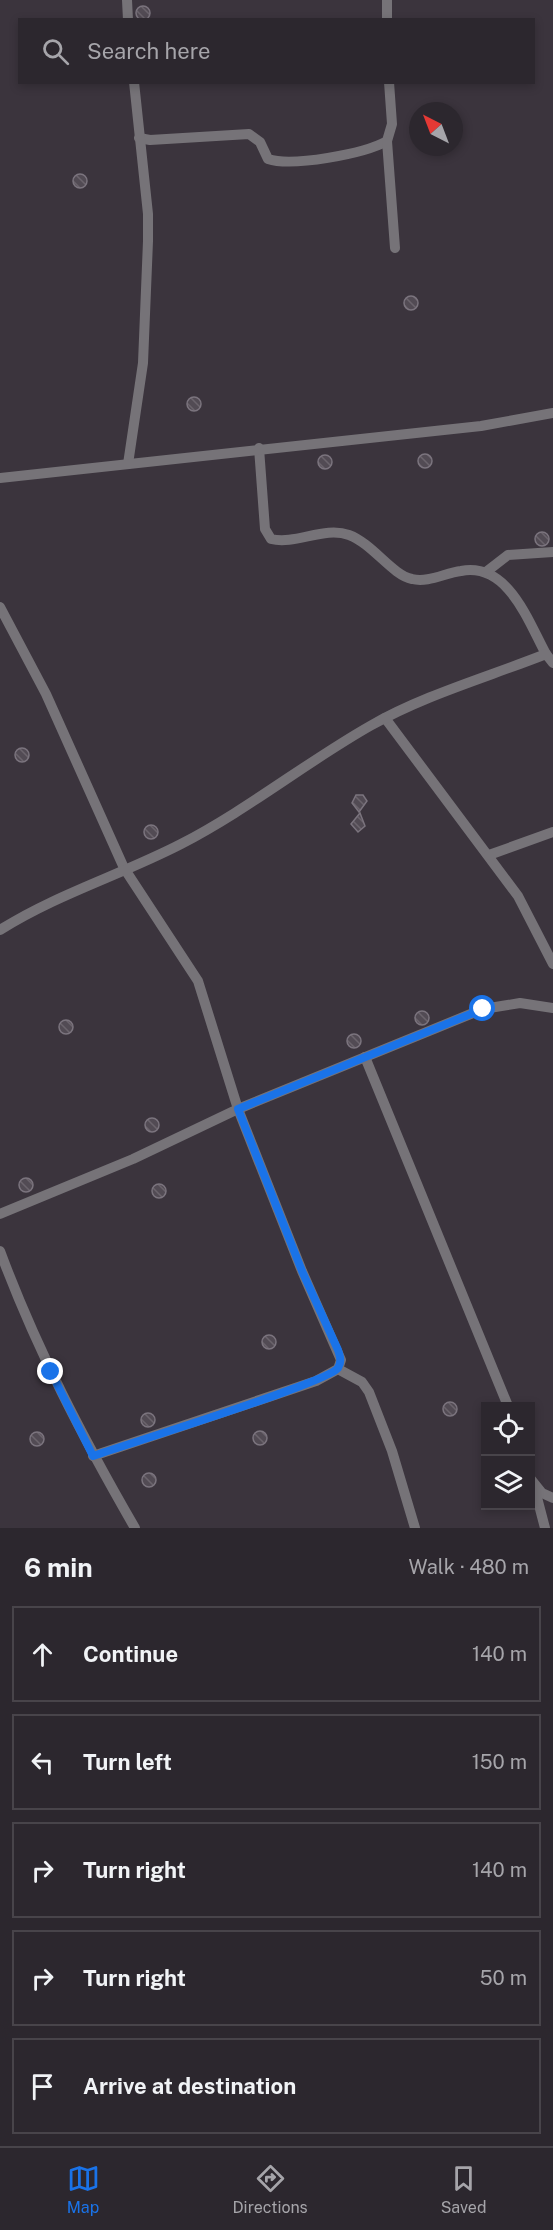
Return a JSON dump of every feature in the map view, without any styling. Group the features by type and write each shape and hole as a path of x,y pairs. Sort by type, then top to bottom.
{"street":[{"path":"127,0 128,18"},
{"path":"387,0 387,18"},
{"path":"128,464 136,424 143,363 148,241 148,214 134,84"},
{"path":"389,84 392,124 387,141 395,248"},
{"path":"139,138 150,140 249,134 260,142 268,159 279,162 328,156 369,148 387,141"},
{"path":"0,478 177,460 259,448 481,426 553,413"},
{"path":"0,930 59,897 178,846 234,814 385,718 419,702 550,658 513,594 486,572 463,570 415,580 405,578 374,549 346,534 332,533 272,539 265,529 259,448"},
{"path":"486,572 508,555 553,552"},
{"path":"0,607 46,694 124,868 198,981 238,1109 302,1271 341,1360 338,1368 329,1375 293,1389 93,1456"},
{"path":"385,718 518,896 553,964"},
{"path":"489,855 553,832"},
{"path":"0,1214 133,1159 238,1109 483,1009 520,1003 553,1008"},
{"path":"365,1057 506,1402"},
{"path":"0,1251 33,1336 93,1456 135,1528"},
{"path":"338,1368 362,1382 369,1392 392,1451 415,1528"},
{"path":"535,1485 542,1493 553,1498"},
{"path":"535,1493 545,1528"}],"building":[{"path":"140,6 146,6 150,10 148,18 136,16 136,10"},
{"path":"77,174 83,174 87,181 83,188 77,188 73,184 73,178"},
{"path":"408,296 414,296 418,303 414,310 408,310 404,306 404,300"},
{"path":"191,397 197,397 201,404 197,411 191,411 187,407 187,401"},
{"path":"422,454 428,454 432,461 428,468 422,468 418,464 418,458"},
{"path":"322,455 328,455 332,462 328,469 322,469 318,465 318,459"},
{"path":"539,532 545,532 549,539 545,546 539,546 535,542 535,536"},
{"path":"19,748 25,748 29,755 25,762 19,762 15,758 15,752"},
{"path":"356,795 363,795 367,801 359,812 352,803"},
{"path":"360,813 365,826 358,832 351,824"},
{"path":"148,825 154,825 158,832 154,839 148,839 144,835 144,829"},
{"path":"419,1011 425,1011 429,1018 425,1025 419,1025 415,1021 415,1015"},
{"path":"63,1020 69,1020 73,1027 69,1034 63,1034 59,1030 59,1024"},
{"path":"351,1034 357,1034 361,1041 357,1048 351,1048 347,1044 347,1038"},
{"path":"149,1118 155,1118 159,1125 155,1132 149,1132 145,1128 145,1122"},
{"path":"23,1178 29,1178 33,1185 29,1192 23,1192 19,1188 19,1182"},
{"path":"156,1184 162,1184 166,1191 162,1198 156,1198 152,1194 152,1188"},
{"path":"266,1335 272,1335 276,1342 272,1349 266,1349 262,1345 262,1339"},
{"path":"447,1402 453,1402 457,1409 453,1416 447,1416 443,1412 443,1406"},
{"path":"145,1413 151,1413 155,1420 151,1427 145,1427 141,1423 141,1417"},
{"path":"257,1431 263,1431 267,1438 263,1445 257,1445 253,1441 253,1435"},
{"path":"34,1432 40,1432 44,1439 40,1446 34,1446 30,1442 30,1436"},
{"path":"146,1473 152,1473 156,1480 152,1487 146,1487 142,1483 142,1477"}],"route":[{"path":"51,1372 93,1456 293,1389 329,1375 338,1368 341,1360 338,1350 302,1271 238,1109 483,1009"}]}
